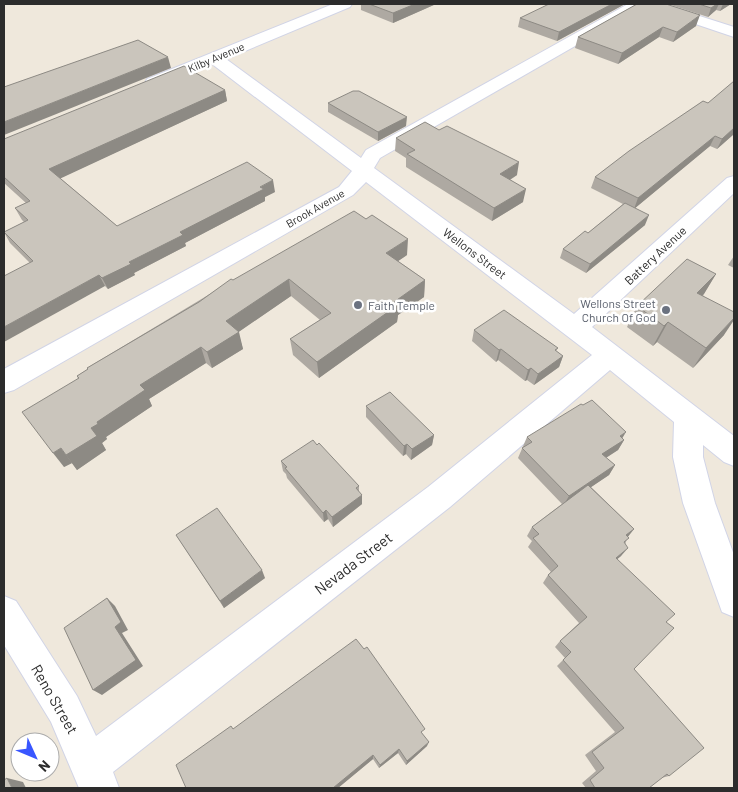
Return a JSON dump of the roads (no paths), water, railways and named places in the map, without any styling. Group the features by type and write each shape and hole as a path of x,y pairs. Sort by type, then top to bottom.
{"street":[{"name":"Kilby Avenue","path":"142,88 345,4"},
{"name":"Brook Avenue","path":"4,382 346,191 356,183 373,154 638,4"},
{"path":"649,4 734,32"},
{"name":"Wellons Street","path":"214,58 575,328 734,452"},
{"name":"Battery Avenue","path":"575,328 734,182"},
{"name":"Nevada Street","path":"95,776 439,497 610,355"},
{"path":"688,416 688,457 699,503 734,600"},
{"name":"Reno Street","path":"4,613 64,709 95,776"}],"place":[{"name":"Faith Temple","path":"358,305"},
{"name":"Wellons Street Church Of God","path":"666,310"}]}
